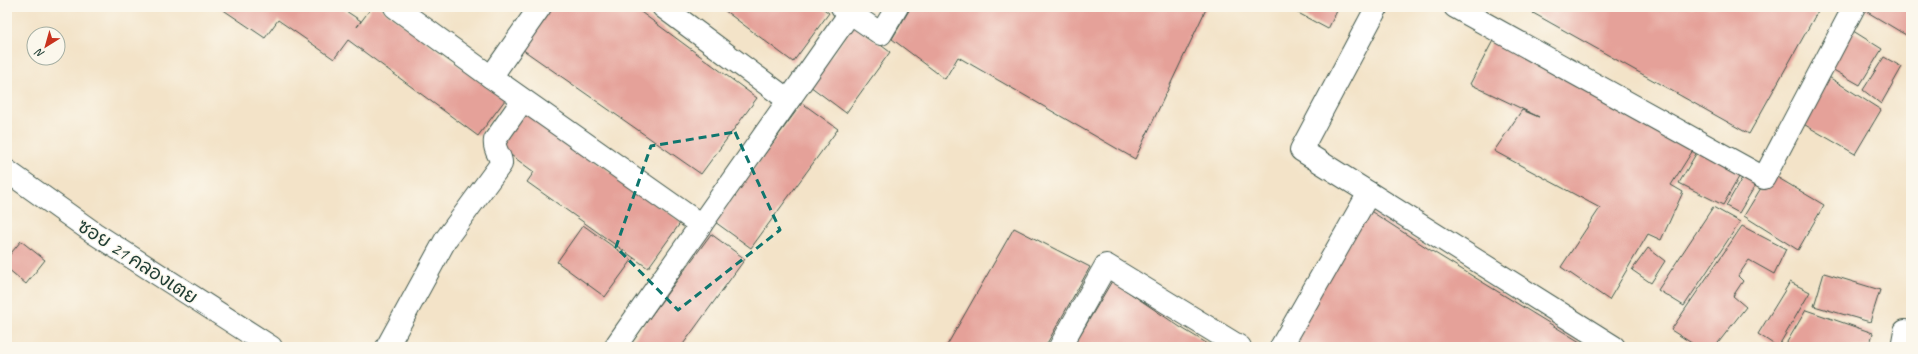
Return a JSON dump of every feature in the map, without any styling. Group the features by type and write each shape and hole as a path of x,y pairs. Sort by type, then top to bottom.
{"street":[{"path":"395,7 523,100 700,225"},
{"path":"491,77 540,7"},
{"path":"662,7 788,100"},
{"path":"617,344 788,100 846,10 881,34 897,7"},
{"path":"1377,7 1301,150 1614,347"},
{"path":"1455,7 1764,178 1848,9"},
{"path":"387,347 446,239 501,164 502,159 494,146 495,140 523,100"},
{"name":"ซอย 21 คลองเตย","path":"7,171 94,234 248,341 271,347"},
{"path":"1281,347 1369,193"},
{"path":"1060,347 1106,265 1240,347"}],"highlighted area":[{"path":"735,132 780,230 678,310 616,247 651,146"}],"building":[{"path":"219,7 340,7 361,21 357,27 372,7 379,7 505,100 478,136 348,40 334,59 278,20 265,38"},
{"path":"546,7 634,7 757,98 701,174 519,47"},
{"path":"720,7 821,7 829,13 793,62"},
{"path":"911,7 1207,7 1135,159 958,57 945,79 892,39"},
{"path":"1287,7 1339,7 1328,29"},
{"path":"1536,7 1815,7 1819,9 1749,134 1533,13"},
{"path":"1859,7 1911,7 1911,38"},
{"path":"854,25 890,52 846,113 810,86"},
{"path":"1850,29 1882,49 1860,85 1830,68"},
{"path":"1498,31 1695,147 1671,185 1683,192 1661,240 1648,234 1609,300 1561,267 1600,208 1494,151 1522,110 1539,117 1470,84"},
{"path":"1884,57 1902,67 1881,104 1863,90"},
{"path":"1824,74 1881,110 1855,154 1800,122"},
{"path":"802,103 838,129 751,248 715,222"},
{"path":"525,112 681,222 648,268 527,182 534,172 500,147"},
{"path":"1700,147 1743,170 1723,205 1679,183"},
{"path":"1746,171 1759,179 1739,213 1726,206"},
{"path":"1770,173 1824,205 1798,250 1744,216"},
{"path":"1713,207 1740,222 1684,306 1658,290"},
{"path":"1369,210 1435,253 1588,347 1286,347"},
{"path":"583,225 632,260 605,297 557,262"},
{"path":"1742,226 1786,249 1774,274 1749,260 1738,276 1743,281 1733,296 1746,307 1715,347 1698,347 1671,330"},
{"path":"1014,228 1090,267 1045,347 946,347"},
{"path":"711,234 745,259 681,347 628,347"},
{"path":"21,241 45,260 26,284 7,268 7,258"},
{"path":"1648,248 1665,261 1651,283 1632,270"},
{"path":"1824,273 1880,290 1870,322 1814,306"},
{"path":"1112,281 1180,327 1213,347 1073,347"},
{"path":"1790,282 1810,292 1778,347 1758,334"},
{"path":"1806,310 1873,333 1869,347 1784,347"}]}
